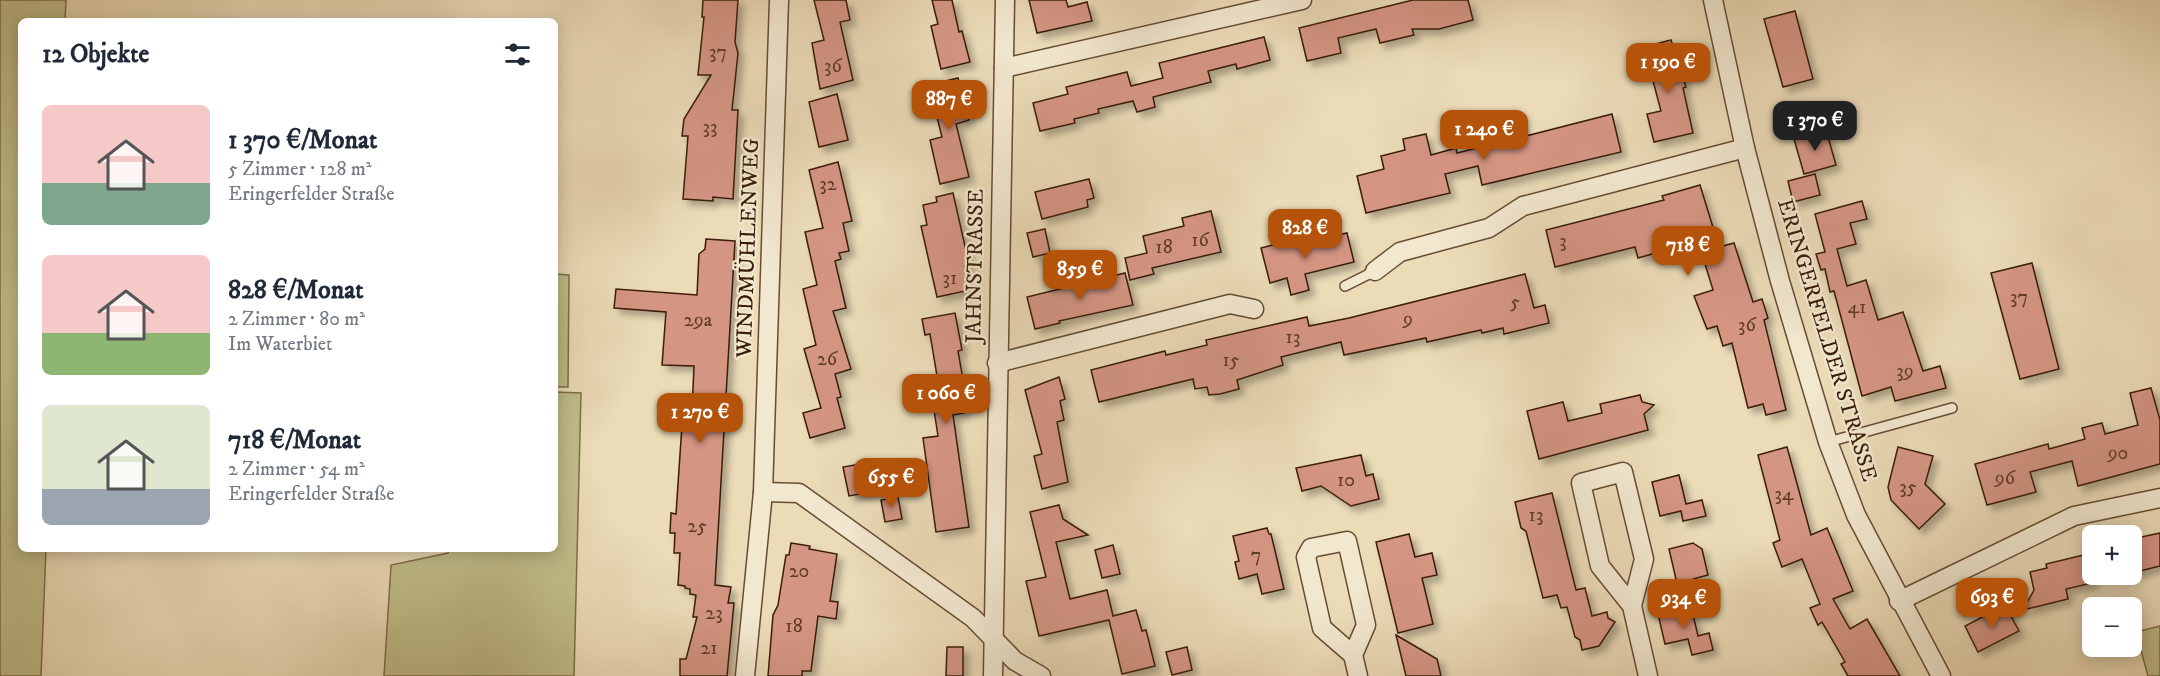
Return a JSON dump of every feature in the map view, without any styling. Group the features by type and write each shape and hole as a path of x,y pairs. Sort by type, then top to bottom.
{"street":[{"name":"WINDMÜHLENWEG","path":"745,676 763,492 779,0"},
{"name":"JAHNSTRASSE","path":"993,676 1005,0"},
{"path":"1004,68 1302,0"},
{"name":"ERINGERFELDER STRASSE","path":"1713,0 1745,148 1780,281 1828,442 1856,515 1899,601 1941,676"},
{"path":"1375,271 1400,252 1489,228 1523,206 1745,148"},
{"path":"997,363 1230,304 1254,309"},
{"path":"1632,606 1644,559 1623,472 1581,483 1600,566 1632,606 1648,676"},
{"path":"763,492 799,493 973,618 1015,662 1041,676"},
{"path":"1899,601 2074,516 2160,498"},
{"path":"1353,655 1366,625 1347,541 1311,548 1306,556 1322,628 1353,655 1358,676"}],"lane":[{"path":"1345,286 1375,271"},
{"path":"1828,442 1952,408"}],"shaded area":[{"path":"0,0 66,0 65,18 18,18 18,552 46,552 41,676 0,676"},
{"path":"558,274 569,275 568,387 558,387"},
{"path":"558,392 581,393 574,676 384,676 391,565 448,553 558,552"},
{"path":"2160,626 2160,676 2148,676 2142,654 2142,630"}],"building":[{"path":"703,0 738,0 735,42 738,53 732,110 738,110 733,199 713,197 713,201 683,199 688,136 682,136 684,119 711,75 698,75 704,17 702,17"},
{"path":"814,0 846,0 850,20 840,22 853,80 820,89 812,43 824,40"},
{"path":"932,0 952,0 959,32 962,31 970,62 941,69 931,26 938,24"},
{"path":"1029,0 1066,0 1068,7 1087,2 1092,21 1037,33"},
{"path":"1413,0 1468,0 1473,20 1439,29 1412,29 1414,35 1380,43 1376,29 1338,38 1341,53 1307,61 1299,28"},
{"path":"1795,11 1813,79 1783,87 1764,19"},
{"path":"1264,37 1270,60 1237,69 1236,64 1208,71 1211,82 1153,97 1155,107 1137,112 1133,101 1098,109 1099,113 1074,119 1075,123 1040,131 1033,103 1068,94 1066,87 1127,72 1131,86 1163,78 1159,63"},
{"path":"1671,40 1686,87 1683,88 1693,133 1654,142 1647,114 1661,111 1644,47"},
{"path":"958,78 969,120 956,124 969,177 940,184 930,140 942,137 929,85"},
{"path":"837,94 848,140 819,147 809,102"},
{"path":"1612,114 1621,152 1482,185 1478,166 1445,174 1450,193 1366,213 1357,176 1384,169 1381,156 1405,150 1403,139 1426,134 1431,155 1456,148 1457,153 1496,143 1493,129 1519,123 1522,137"},
{"path":"1826,130 1836,165 1804,174 1794,139"},
{"path":"838,162 852,221 843,223 849,251 839,253 841,259 835,261 846,308 833,311 851,369 835,374 841,397 837,398 845,428 810,438 803,413 821,408 804,349 816,345 803,289 817,285 805,232 823,228 809,170"},
{"path":"1815,174 1820,195 1793,202 1788,181"},
{"path":"1089,179 1094,198 1087,200 1088,207 1042,219 1035,192"},
{"path":"1700,185 1719,247 1734,243 1753,302 1762,299 1768,318 1764,320 1786,410 1766,415 1763,404 1748,408 1732,343 1723,346 1717,326 1707,329 1694,296 1713,290 1698,241 1638,258 1635,247 1555,267 1546,230 1664,200 1662,196"},
{"path":"953,193 969,264 965,266 970,290 937,297 921,226 927,225 923,205 937,202 936,197"},
{"path":"1862,201 1867,219 1850,223 1856,244 1837,249 1847,286 1866,280 1878,320 1903,312 1923,371 1940,366 1946,388 1895,401 1891,387 1862,396 1834,291 1830,292 1825,269 1821,270 1816,254 1825,252 1815,214"},
{"path":"1211,211 1221,252 1152,268 1154,274 1130,280 1125,258 1147,253 1143,236 1184,226 1182,218"},
{"path":"1045,229 1050,253 1033,257 1027,233"},
{"path":"1347,233 1354,262 1305,274 1309,290 1291,295 1287,278 1270,283 1261,248 1287,241 1289,246"},
{"path":"706,239 735,241 715,585 731,587 728,603 734,603 727,676 680,676 680,659 686,659 697,617 693,617 696,595 690,594 690,589 685,586 678,585 680,553 674,553 675,533 670,533 671,513 676,514 683,410 692,411 694,366 662,365 666,312 614,308 616,289 697,295 699,254 705,249"},
{"path":"2032,263 2059,369 2020,379 1991,273"},
{"path":"1125,273 1133,305 1059,321 1060,323 1035,329 1027,297"},
{"path":"1525,274 1534,308 1545,305 1549,323 1504,334 1503,328 1482,333 1481,330 1427,342 1426,338 1344,355 1341,342 1281,357 1283,365 1237,380 1239,389 1220,394 1209,395 1207,387 1195,389 1193,379 1099,402 1091,370 1165,351 1166,355 1207,345 1206,340 1307,317 1309,326"},
{"path":"955,313 962,350 958,351 968,408 963,408 964,413 953,415 969,527 936,532 923,438 938,436 929,377 937,376 930,334 925,335 922,319"},
{"path":"1059,377 1065,399 1060,401 1064,420 1057,422 1068,482 1042,489 1034,456 1042,454 1025,390"},
{"path":"2151,388 2160,420 2160,464 2078,486 2072,461 2030,472 2036,492 1987,505 1975,464 2048,444 2049,449 2085,439 2082,428 2102,423 2105,434 2138,425 2130,393"},
{"path":"1640,395 1642,402 1654,405 1644,414 1648,430 1539,459 1527,411 1563,402 1568,421 1602,413 1600,404"},
{"path":"1787,447 1811,535 1827,528 1853,591 1833,599 1850,629 1867,619 1900,676 1848,676 1841,664 1845,662 1822,622 1818,625 1810,608 1820,604 1802,559 1782,567 1773,543 1780,540 1758,455"},
{"path":"1898,447 1933,456 1925,484 1945,504 1919,529 1891,500 1888,487"},
{"path":"1361,455 1366,476 1373,474 1379,499 1351,506 1321,486 1302,491 1296,468"},
{"path":"883,460 888,489 849,496 843,467"},
{"path":"1679,475 1686,504 1702,500 1706,516 1683,521 1681,511 1660,516 1652,482"},
{"path":"1552,493 1576,590 1585,588 1592,616 1607,612 1608,618 1615,622 1599,646 1582,650 1580,640 1575,637 1567,607 1561,608 1557,595 1543,598 1526,531 1521,528 1515,502"},
{"path":"898,497 902,519 885,522 881,500"},
{"path":"1059,505 1063,519 1088,535 1056,542 1070,599 1107,590 1113,616 1136,610 1142,631 1146,630 1155,666 1122,674 1109,620 1039,636 1026,581 1046,577 1030,512"},
{"path":"1267,528 1271,534 1284,589 1262,594 1257,574 1239,579 1235,562 1239,561 1233,536"},
{"path":"2160,533 2160,566 2142,570 2142,537"},
{"path":"1409,534 1415,557 1432,553 1437,575 1422,578 1433,624 1398,633 1376,542"},
{"path":"791,543 837,554 830,601 838,602 836,619 818,616 811,671 802,671 802,676 768,676 773,615 778,605 786,555 789,555"},
{"path":"1693,543 1702,549 1708,575 1693,579 1695,588 1679,592 1669,549"},
{"path":"1113,545 1120,574 1102,578 1095,550"},
{"path":"2082,555 2083,585 2066,589 2068,599 2023,610 2034,590 2030,572 2047,568 2046,564"},
{"path":"2005,605 2019,631 1978,652 1965,626"},
{"path":"1691,606 1698,636 1709,633 1713,650 1692,655 1688,639 1665,644 1658,614"},
{"path":"1396,635 1437,659 1441,676 1406,676"},
{"path":"947,647 963,647 963,676 946,676"},
{"path":"1187,647 1192,670 1172,675 1166,652"}]}
